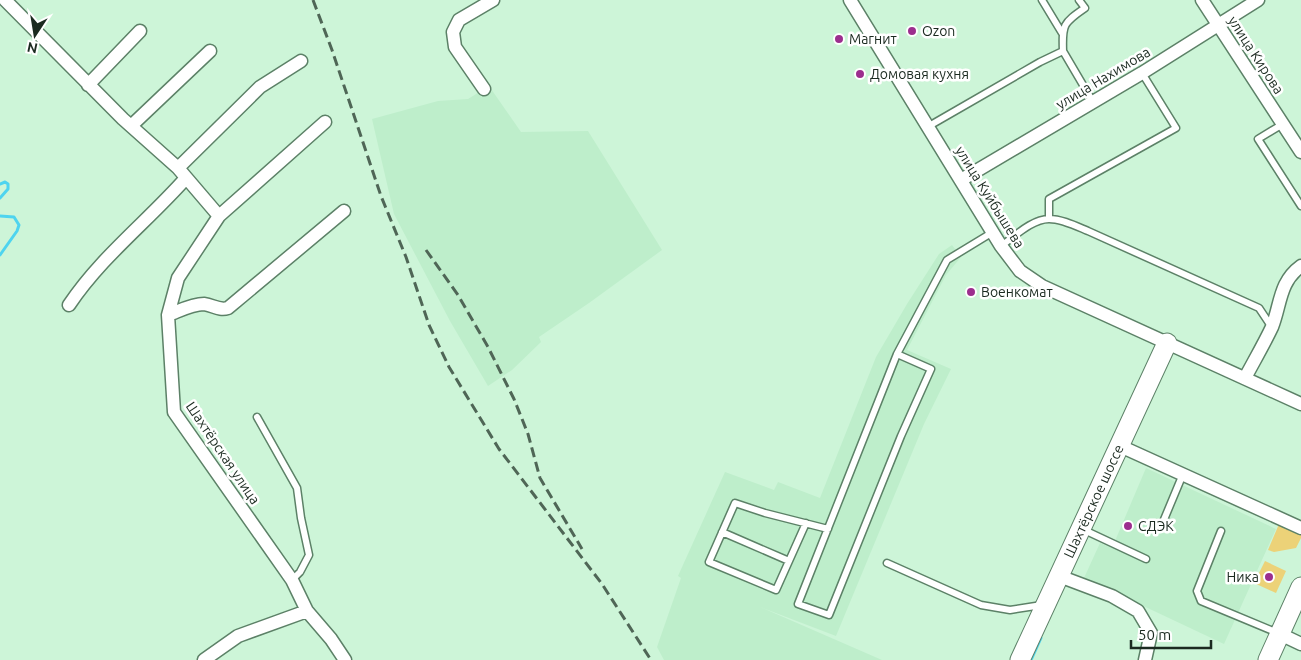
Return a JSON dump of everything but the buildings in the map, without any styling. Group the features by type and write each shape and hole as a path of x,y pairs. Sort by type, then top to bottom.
{"street":[{"path":"5,0 88,85 182,173 219,216"},
{"name":"улица Куйбышева","path":"850,0 1001,246 1020,271 1042,286 1301,404"},
{"name":"улица Кирова","path":"1202,0 1301,152"},
{"name":"улица Нахимова","path":"961,180 1142,73 1258,0"},
{"path":"484,89 454,47 453,32 459,20 491,1"},
{"path":"88,85 140,31"},
{"path":"131,126 210,52"},
{"path":"69,305 85,282 112,251 169,197 182,173 260,87 302,60"},
{"name":"Шахтёрская улица","path":"325,122 219,216 178,278 168,316 174,412 292,580 307,611 331,639 345,660"},
{"path":"168,316 192,306 205,304 223,310 228,308 344,211"},
{"path":"1246,378 1272,326 1285,282 1301,266"},
{"name":"Шахтёрское шоссе","path":"1020,660 1167,343"},
{"path":"1120,446 1301,528"},
{"path":"1059,576 1112,596 1138,611 1151,633 1145,660"},
{"path":"1268,660 1301,587"},
{"path":"204,660 238,636 307,611"},
{"path":"1280,634 1301,644"}],"lane":[{"path":"1042,0 1062,33"},
{"path":"1080,0 1085,8 1067,21 1062,33 1063,51 1092,102"},
{"path":"928,126 1040,62 1063,51"},
{"path":"1049,219 1050,199 1176,128 1142,73"},
{"path":"1283,124 1258,138 1301,206"},
{"path":"1001,246 1036,222 1049,219 1088,230 1259,308 1272,326"},
{"path":"897,354 931,370 901,436 829,615 798,604 897,354 947,260 993,232"},
{"path":"257,417 297,488 309,555 300,572 292,580"},
{"path":"1163,522 1183,474"},
{"path":"806,523 776,590 709,562 735,502 765,513 806,523 828,529"},
{"path":"1081,528 1146,559"},
{"path":"1221,531 1197,591 1201,601 1280,634"},
{"path":"722,532 789,561"},
{"path":"887,563 981,605 1010,610 1045,605"}],"shaded area":[{"path":"489,86 521,132 588,131 662,250 539,337 541,342 512,370 488,386 450,321 394,214 372,119 438,101 468,99"},
{"path":"952,245 961,257 946,275 907,350 951,369 924,424 836,636 760,607 882,660 664,660 657,647 681,578 678,576 725,472 774,490 778,482 820,498 876,357 939,254"},
{"path":"1146,468 1276,529 1224,644 1084,578 1100,543 1112,548"},
{"path":"1279,524 1301,534 1296,548 1274,552 1268,550"},
{"path":"1265,561 1286,571 1276,593 1254,583"}],"waterway":[{"path":"0,184 5,182 8,184 8,189 0,198"},
{"path":"0,216 14,217 19,225 17,231 0,255"},
{"path":"1031,660 1041,638"}],"railway":[{"path":"313,0 332,50 381,196 406,257 429,325 449,367 499,449 602,584 651,660"},
{"path":"426,250 458,295 488,347 514,399 528,434 540,478 582,549"}],"place":[{"name":"Ozon","path":"912,31"},
{"name":"Магнит","path":"839,39"},
{"name":"Домовая кухня","path":"860,74"},
{"name":"Военкомат","path":"971,292"},
{"name":"СДЭК","path":"1128,526"},
{"name":"Ника","path":"1269,577"}]}
